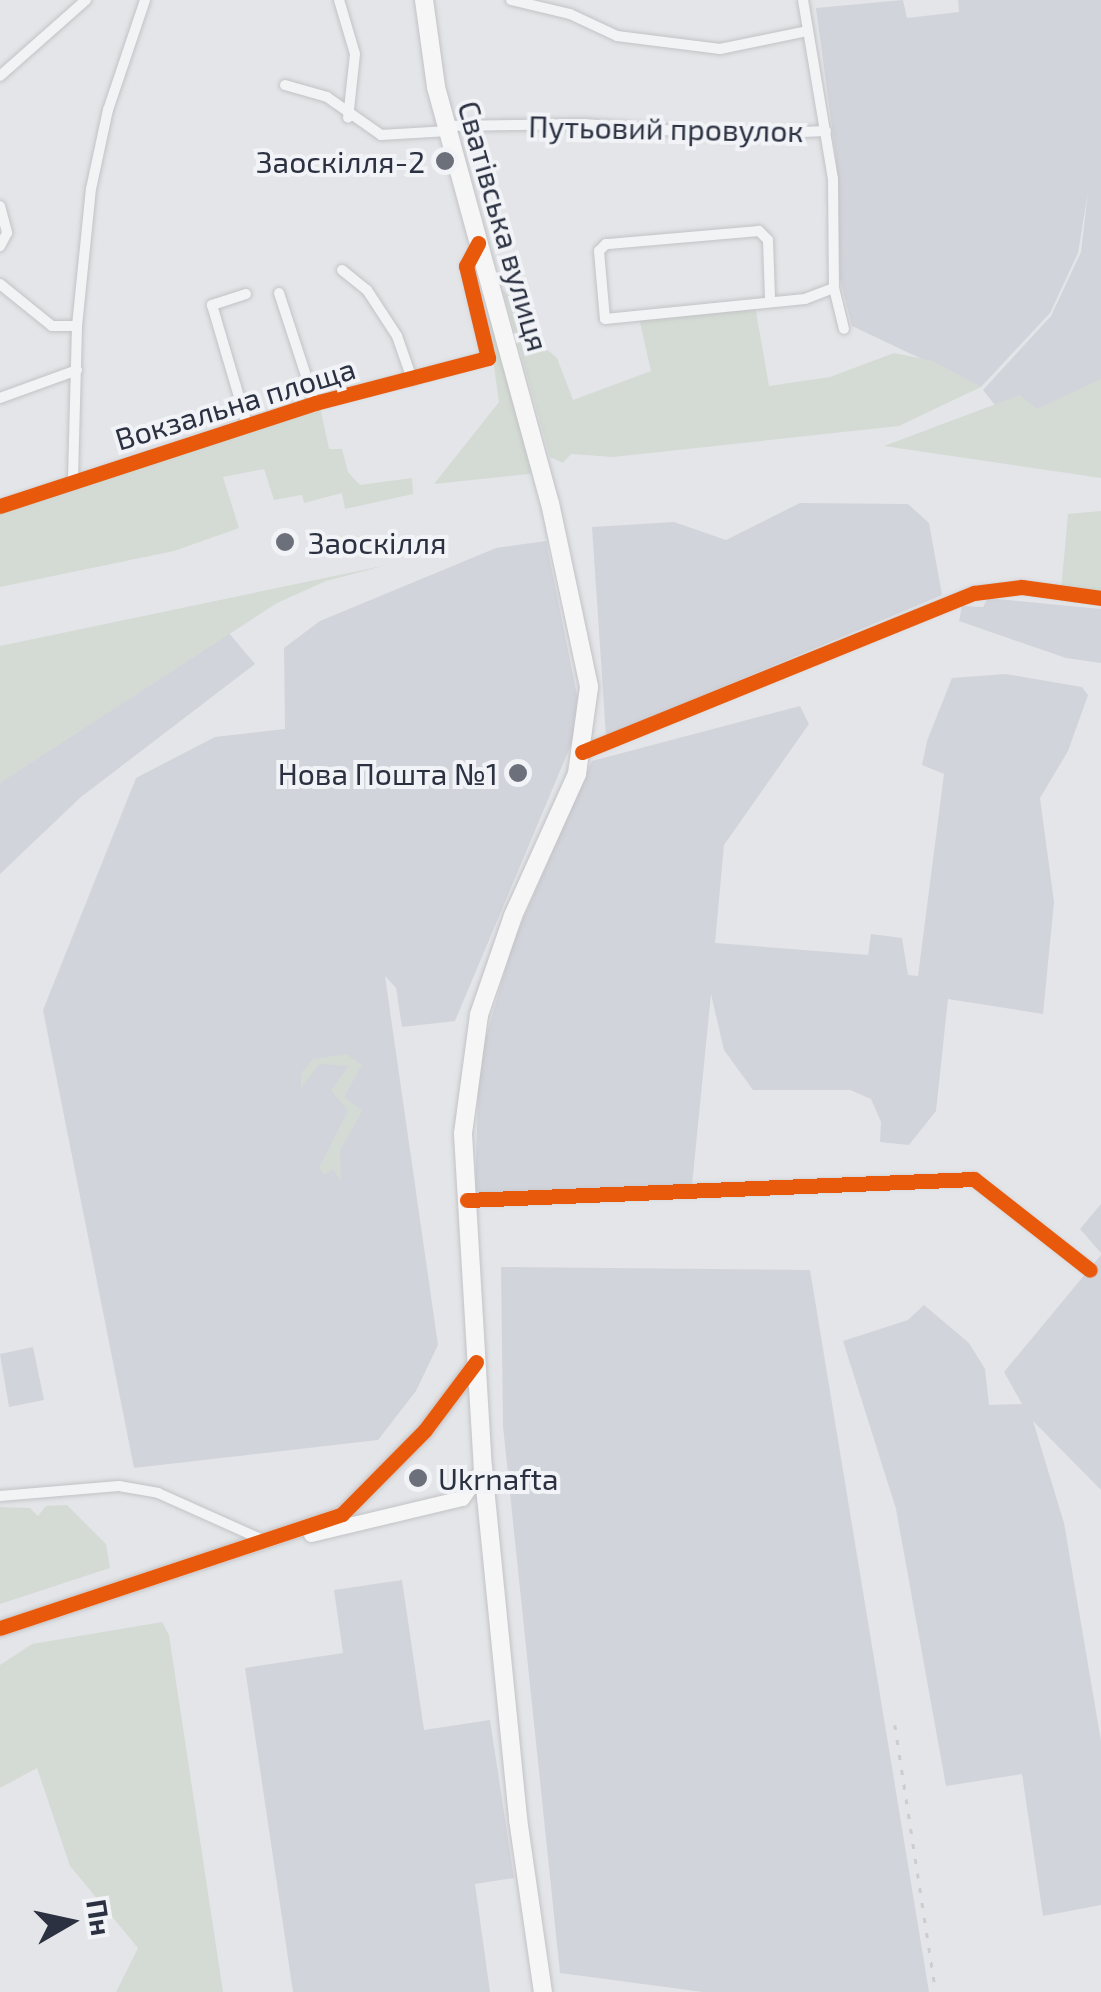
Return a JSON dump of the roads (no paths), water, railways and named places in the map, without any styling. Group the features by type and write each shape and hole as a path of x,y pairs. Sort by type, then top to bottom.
{"main road":[{"name":"Сватівська вулиця","path":"424,0 448,128 568,575 589,686 582,752 479,1015 463,1134 484,1467 518,1818 543,1992"}],"street":[{"path":"0,76 86,0"},
{"path":"73,479 77,326 90,190 108,110 145,0"},
{"path":"339,0 355,54 348,118"},
{"path":"511,0 570,14 617,36 720,49 808,31"},
{"path":"803,0 826,131 834,288 844,329"},
{"name":"Путьовий провулок","path":"285,85 327,97 348,118 381,135 448,128 584,124 732,135 826,131"},
{"path":"0,206 7,233 0,246"},
{"path":"770,298 768,240 759,231 606,244 599,251 605,318 770,298 806,299 834,288"},
{"name":"Вокзальна площа","path":"1,504 315,403 488,358 466,266 478,243"},
{"path":"342,270 367,290 397,336 412,379"},
{"path":"0,284 52,326 77,326"},
{"path":"279,293 315,403"},
{"path":"246,294 212,305 247,424"},
{"path":"0,398 77,370"},
{"path":"582,752 974,594 1022,587 1101,598"},
{"path":"467,1200 974,1179 1090,1270"},
{"path":"0,1628 268,1543 342,1514 364,1497 476,1362"},
{"path":"0,1496 138,1490 268,1543 462,1498 484,1467"}],"railway":[{"path":"895,1725 936,1992"}],"place":[{"name":"Заоскілля-2","path":"445,161"},
{"name":"Заоскiлля","path":"285,542"},
{"name":"Нова Пошта №1","path":"518,773"},
{"name":"Ukrnafta","path":"418,1478"}]}
